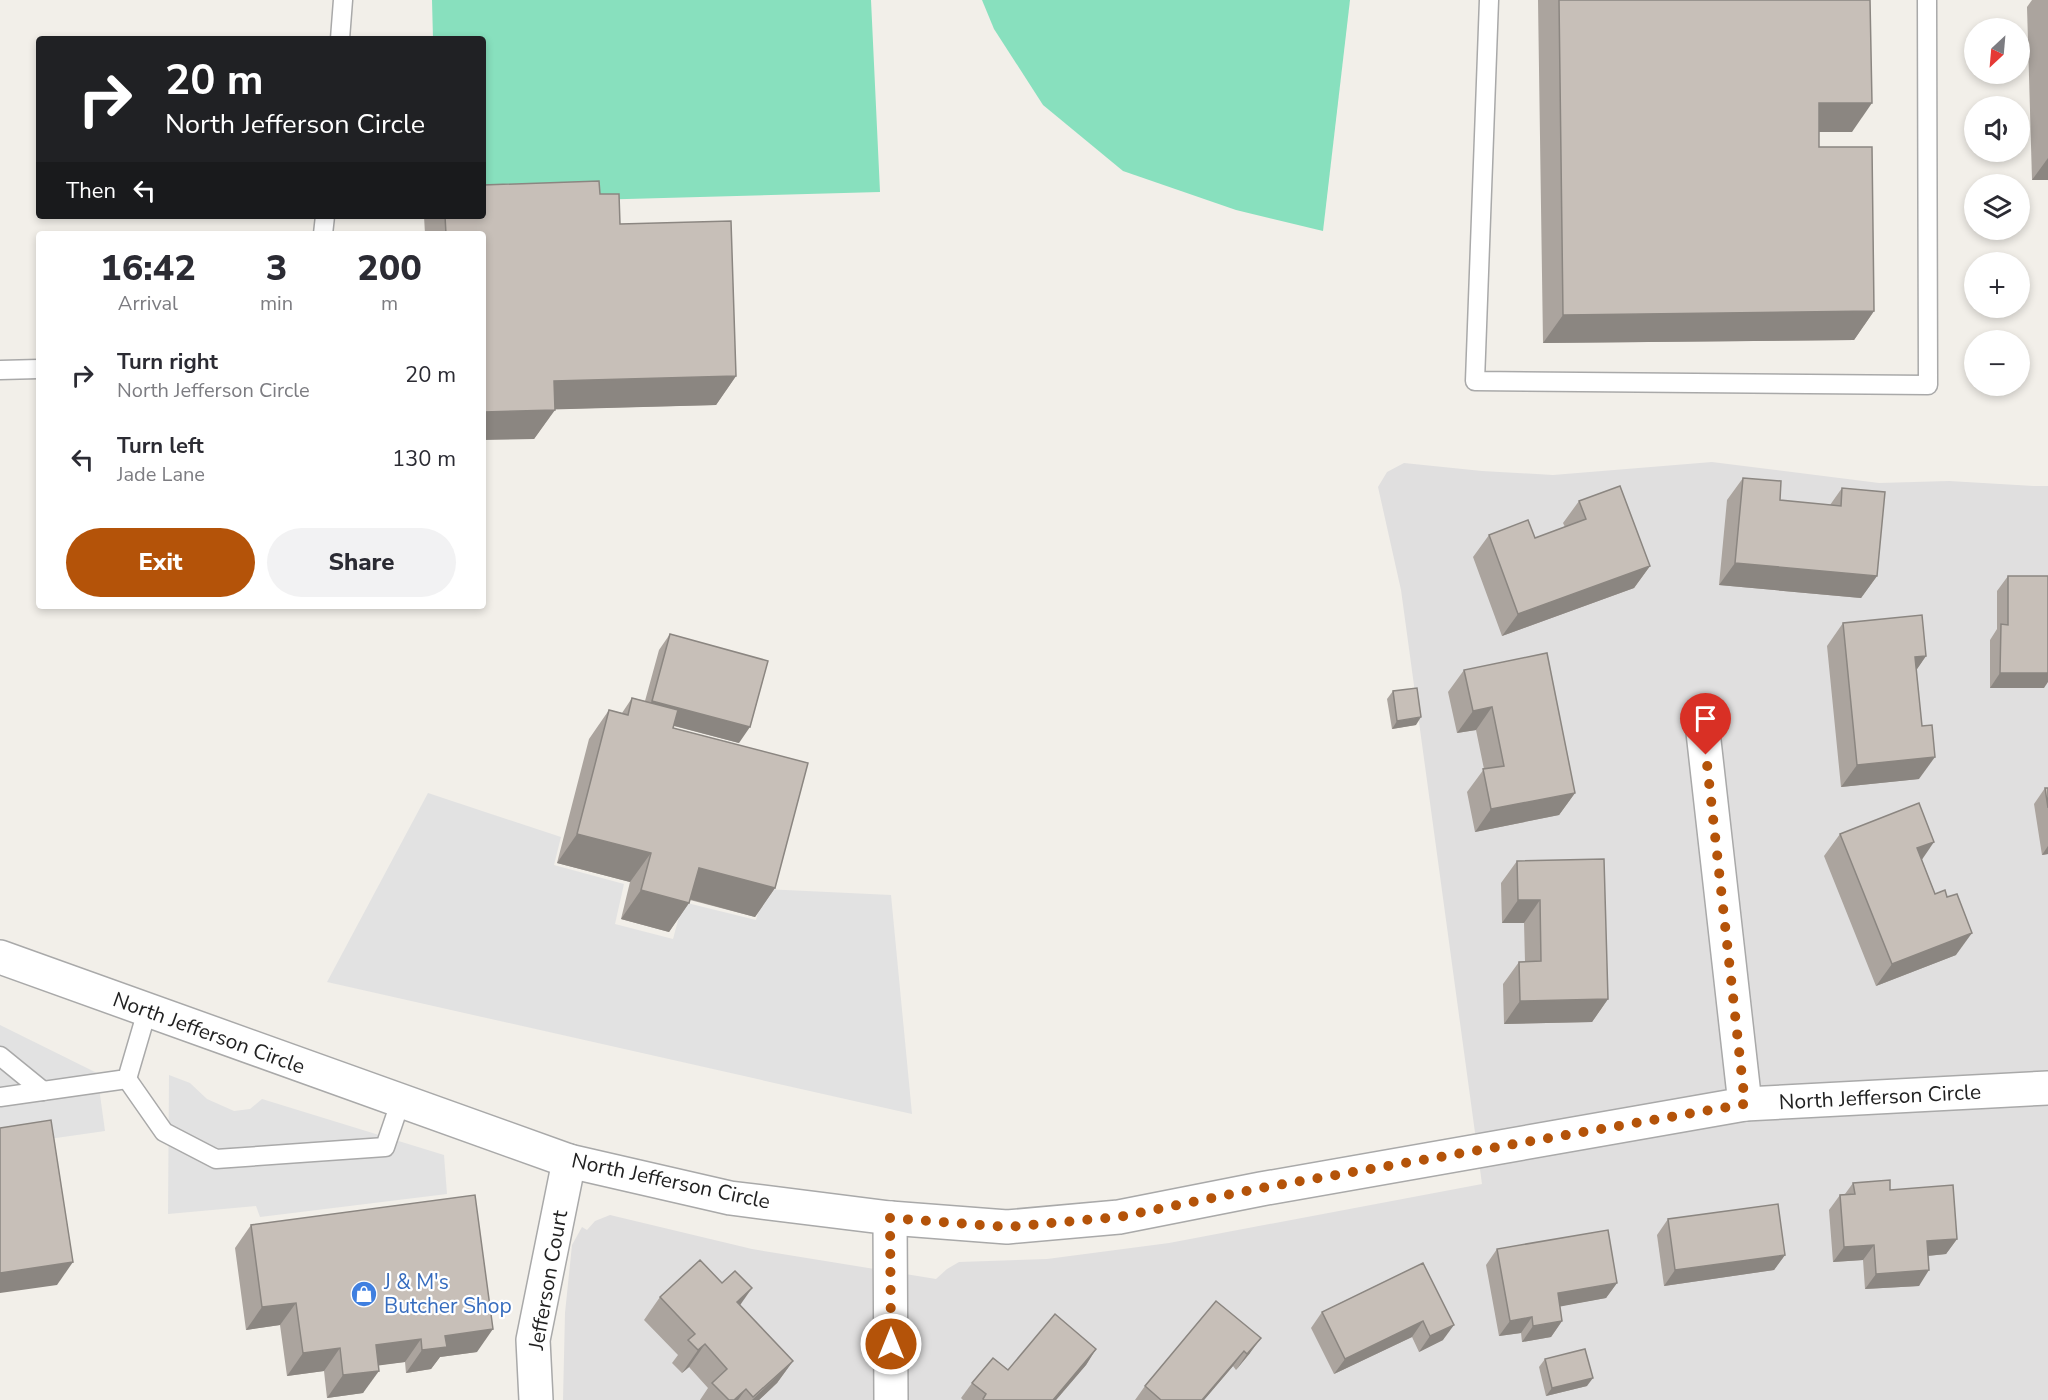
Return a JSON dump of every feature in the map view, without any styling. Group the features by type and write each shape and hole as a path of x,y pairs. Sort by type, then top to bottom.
{"street":[{"path":"1703,732 1745,1104"},
{"name":"North Jefferson Circle","path":"0,957 569,1161 730,1198 890,1218 1007,1227 1119,1217 1261,1188 1745,1104 2048,1088"},
{"name":"Jefferson Court","path":"536,1400 533,1340 569,1161"},
{"path":"890,1218 891,1400"}],"lane":[{"path":"340,36 343,0"},
{"path":"1489,0 1474,381 1928,385 1928,0"},
{"path":"0,370 36,369"},
{"path":"127,1079 147,1011"},
{"path":"0,1056 43,1091"},
{"path":"0,1097 127,1079"},
{"path":"127,1079 164,1132 216,1159 384,1147 401,1100"}],"shaded area":[{"path":"1712,462 1879,483 1949,481 2048,486 2048,1400 563,1400 565,1313 572,1245 582,1227 587,1230 595,1221 610,1215 752,1249 936,1279 959,1262 1047,1259 1169,1243 1482,1184 1401,590 1378,487 1387,472 1404,463 1553,475"},
{"path":"428,793 561,837 554,865 624,884 615,924 673,939 683,902 756,920 764,889 891,895 912,1114 327,982"},
{"path":"0,1025 97,1073 105,1131 0,1146"},
{"path":"169,1075 190,1083 207,1099 234,1111 250,1109 262,1099 444,1155 447,1194 260,1217 256,1206 168,1214"}],"green space":[{"path":"432,0 871,0 880,192 486,203 486,36 433,36"},
{"path":"982,0 1350,0 1323,231 1236,210 1123,171 1043,105 994,29"}],"building":[{"path":"1559,0 1870,0 1872,103 1819,103 1819,147 1872,147 1874,311 1563,315"},
{"path":"599,181 600,194 619,194 620,224 731,221 736,376 554,381 555,410 486,412 486,231 446,231 445,219 486,219 486,185"},
{"path":"1743,478 1781,481 1780,500 1841,506 1842,488 1885,492 1877,576 1735,563"},
{"path":"1620,486 1650,566 1518,614 1489,535 1528,520 1535,538 1586,519 1579,501"},
{"path":"2008,576 2048,576 2048,673 2000,673 2001,624 2008,625"},
{"path":"1922,615 1926,656 1915,657 1922,726 1932,725 1935,757 1857,765 1843,623"},
{"path":"670,634 768,661 750,727 652,701"},
{"path":"1547,653 1575,793 1491,809 1483,769 1504,766 1492,707 1473,711 1464,670"},
{"path":"1417,688 1421,717 1397,721 1393,691"},
{"path":"632,698 678,710 673,728 808,763 775,888 699,868 689,903 641,890 651,853 577,834 609,710 628,715"},
{"path":"2045,788 2048,788 2048,808"},
{"path":"1919,803 1934,842 1917,848 1935,894 1945,890 1947,897 1957,894 1972,933 1892,964 1840,834"},
{"path":"1604,859 1608,999 1520,1001 1519,962 1541,961 1540,900 1518,900 1517,861"},
{"path":"51,1120 73,1262 0,1273 0,1128"},
{"path":"1890,1180 1890,1190 1953,1185 1957,1239 1927,1241 1929,1270 1876,1274 1874,1245 1844,1247 1840,1195 1855,1194 1853,1183"},
{"path":"475,1195 493,1329 445,1336 447,1347 422,1350 421,1339 376,1345 379,1371 343,1375 340,1348 303,1353 296,1303 262,1307 251,1225"},
{"path":"1778,1204 1785,1255 1675,1270 1668,1219"},
{"path":"1608,1230 1617,1283 1558,1293 1562,1321 1533,1326 1532,1317 1510,1321 1497,1249"},
{"path":"700,1260 722,1283 735,1271 752,1288 737,1302 793,1361 753,1397 746,1389 734,1400 729,1400 712,1383 727,1369 705,1344 698,1350 688,1340 695,1334 660,1297"},
{"path":"1423,1263 1454,1325 1430,1336 1423,1321 1345,1359 1322,1312"},
{"path":"1216,1301 1261,1338 1247,1354 1244,1351 1202,1400 1161,1400 1145,1386"},
{"path":"1055,1314 1096,1349 1053,1400 984,1400 986,1394 972,1383 993,1358 1008,1370"},
{"path":"1585,1349 1593,1378 1552,1388 1545,1359"}],"place":[{"name":"J & M's Butcher Shop","path":"364,1294"}],"route":[{"path":"891,1344 890,1218 1007,1227 1119,1217 1261,1188 1745,1104 1706,755"}]}
